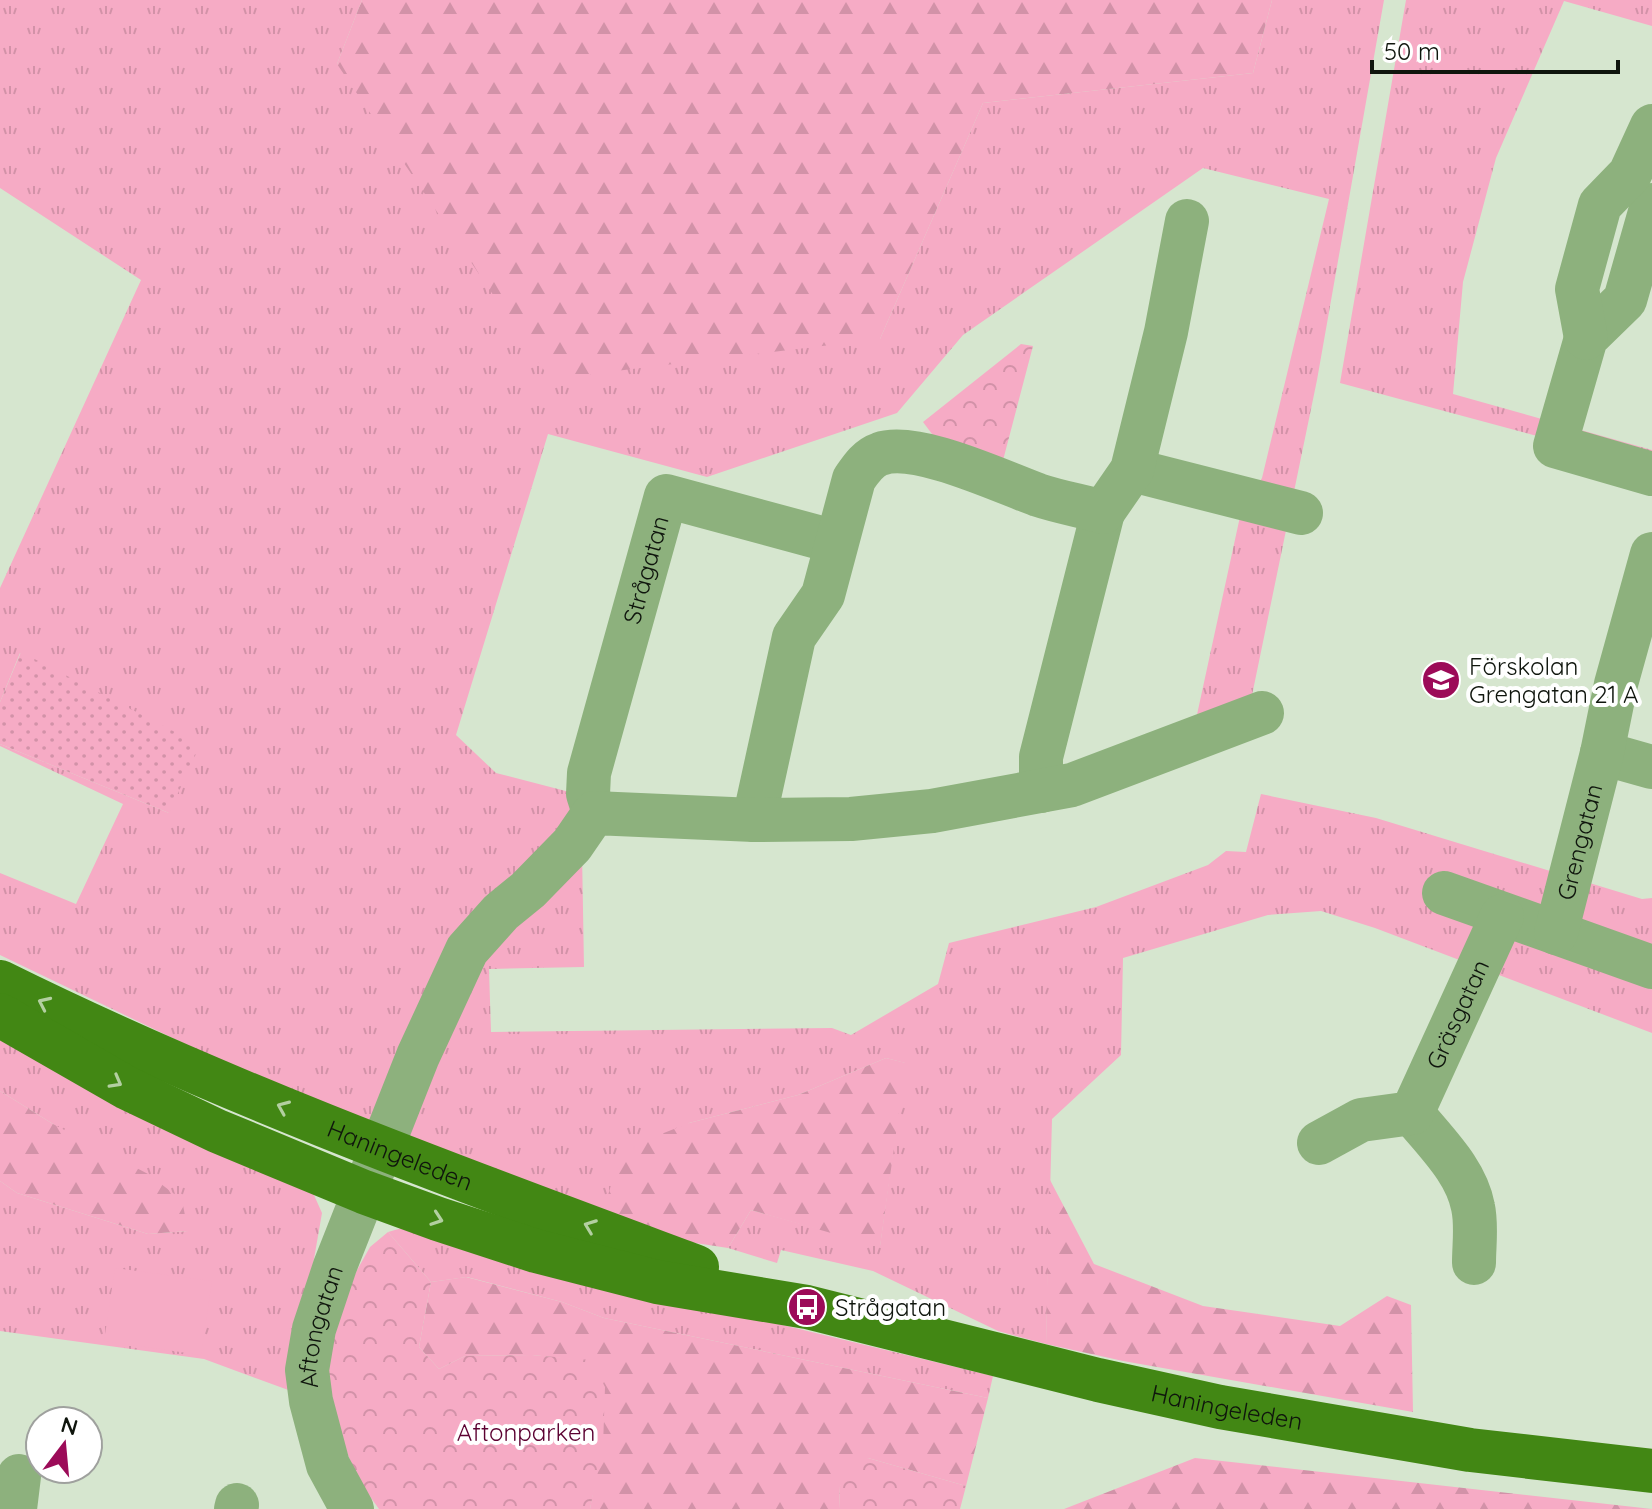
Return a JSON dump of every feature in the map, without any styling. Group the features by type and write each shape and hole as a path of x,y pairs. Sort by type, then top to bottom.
{"main road":[{"name":"Haningeleden","path":"0,982 140,1048 381,1146 807,1307"},
{"name":"Haningeleden","path":"0,1015 127,1088 217,1131 438,1219 566,1258 657,1282 807,1307 1098,1380 1220,1407 1470,1450 1652,1471"}],"street":[{"path":"1652,126 1645,190 1600,205 1577,289 1586,338 1555,446 1652,474"},
{"path":"1041,791 1041,757 1103,512 1132,470 1166,332 1187,221"},
{"path":"754,820 794,637 823,595 854,479 865,464 879,454 896,451 971,467 1040,496 1103,512"},
{"path":"1132,470 1301,513"},
{"name":"Strågatan","path":"594,813 588,794 589,773 666,496 836,542"},
{"name":"Grengatan","path":"1556,933 1602,753 1616,684 1652,554"},
{"path":"364,1192 450,982 467,950 501,912 528,890 572,845 594,813 754,820 851,819 905,814 1072,785 1262,713"},
{"path":"1602,753 1652,767"},
{"name":"Grengatan","path":"1444,893 1652,967"},
{"name":"Gräsgatan","path":"1412,1113 1502,916"},
{"path":"1319,1143 1361,1120 1412,1113 1461,1173 1469,1191 1474,1210 1474,1263"},
{"name":"Aftongatan","path":"352,1509 328,1465 311,1401 307,1370 314,1329 364,1192"}],"green space":[{"path":"0,0 362,0 337,64 880,339 983,103 1253,73 1272,0 1384,0 1317,380 1250,705 1193,733 1241,512 1262,478 1329,199 1203,168 963,335 897,413 707,477 548,434 456,735 496,773 581,795 584,967 489,969 491,1032 832,1028 851,1035 938,984 949,943 1096,907 1208,865 1226,851 1246,852 1261,794 1376,818 1642,899 1652,898 1652,1033 1375,928 1321,911 1268,915 1123,958 1121,1055 1052,1119 1046,1344 998,1331 873,1271 781,1250 777,1263 728,1248 751,1210 880,1246 905,1063 886,1058 798,1095 689,1123 603,1213 237,1069 0,955 0,873 76,904 123,804 0,744 169,813 20,653 0,702 0,588 141,280 0,188"},
{"path":"362,0 1272,0 1253,73 983,103 880,339 550,379 337,64"},
{"path":"1406,0 1652,0 1652,26 1564,1 1496,158 1463,282 1453,394 1652,450 1652,467 1340,383"},
{"path":"1021,344 1033,346 1001,468 944,450 923,422"},
{"path":"21,652 200,745 169,813 0,744 0,702"},
{"path":"0,1026 310,1186 322,1213 291,1391 204,1359 0,1331 0,1181 17,1193 148,1234 188,1231 53,1124 0,1091"},
{"path":"886,1058 906,1063 880,1247 751,1210 728,1248 676,1240 603,1213 621,1150 689,1123 798,1095"},
{"path":"0,1091 53,1124 148,1174 182,1200 188,1231 148,1234 17,1193 0,1181"},
{"path":"1049,1178 1094,1264 1203,1306 1340,1326 1387,1296 1411,1305 1413,1412 1123,1361 1046,1344"},
{"path":"402,1228 639,1290 993,1376 988,1398 604,1318 562,1302 467,1277 431,1282 388,1232"},
{"name":"Aftonparken","path":"388,1232 431,1282 419,1347 439,1369 465,1356 532,1355 591,1360 605,1387 603,1447 590,1509 379,1509 356,1477 330,1405 328,1337 370,1247"},
{"path":"115,1268 212,1281 201,1355 104,1341"},
{"path":"466,1277 562,1302 604,1318 988,1398 966,1486 868,1458 840,1486 839,1509 590,1509 595,1481 591,1361 532,1355 465,1356 439,1369 419,1347 431,1282"},
{"path":"868,1458 966,1486 960,1509 839,1509 840,1486 846,1463"},
{"path":"1195,1458 1652,1509 1064,1509"}],"place":[{"name":"Förskolan Grengatan 21 A","path":"1441,680"},
{"name":"Strågatan","path":"807,1307"}]}
